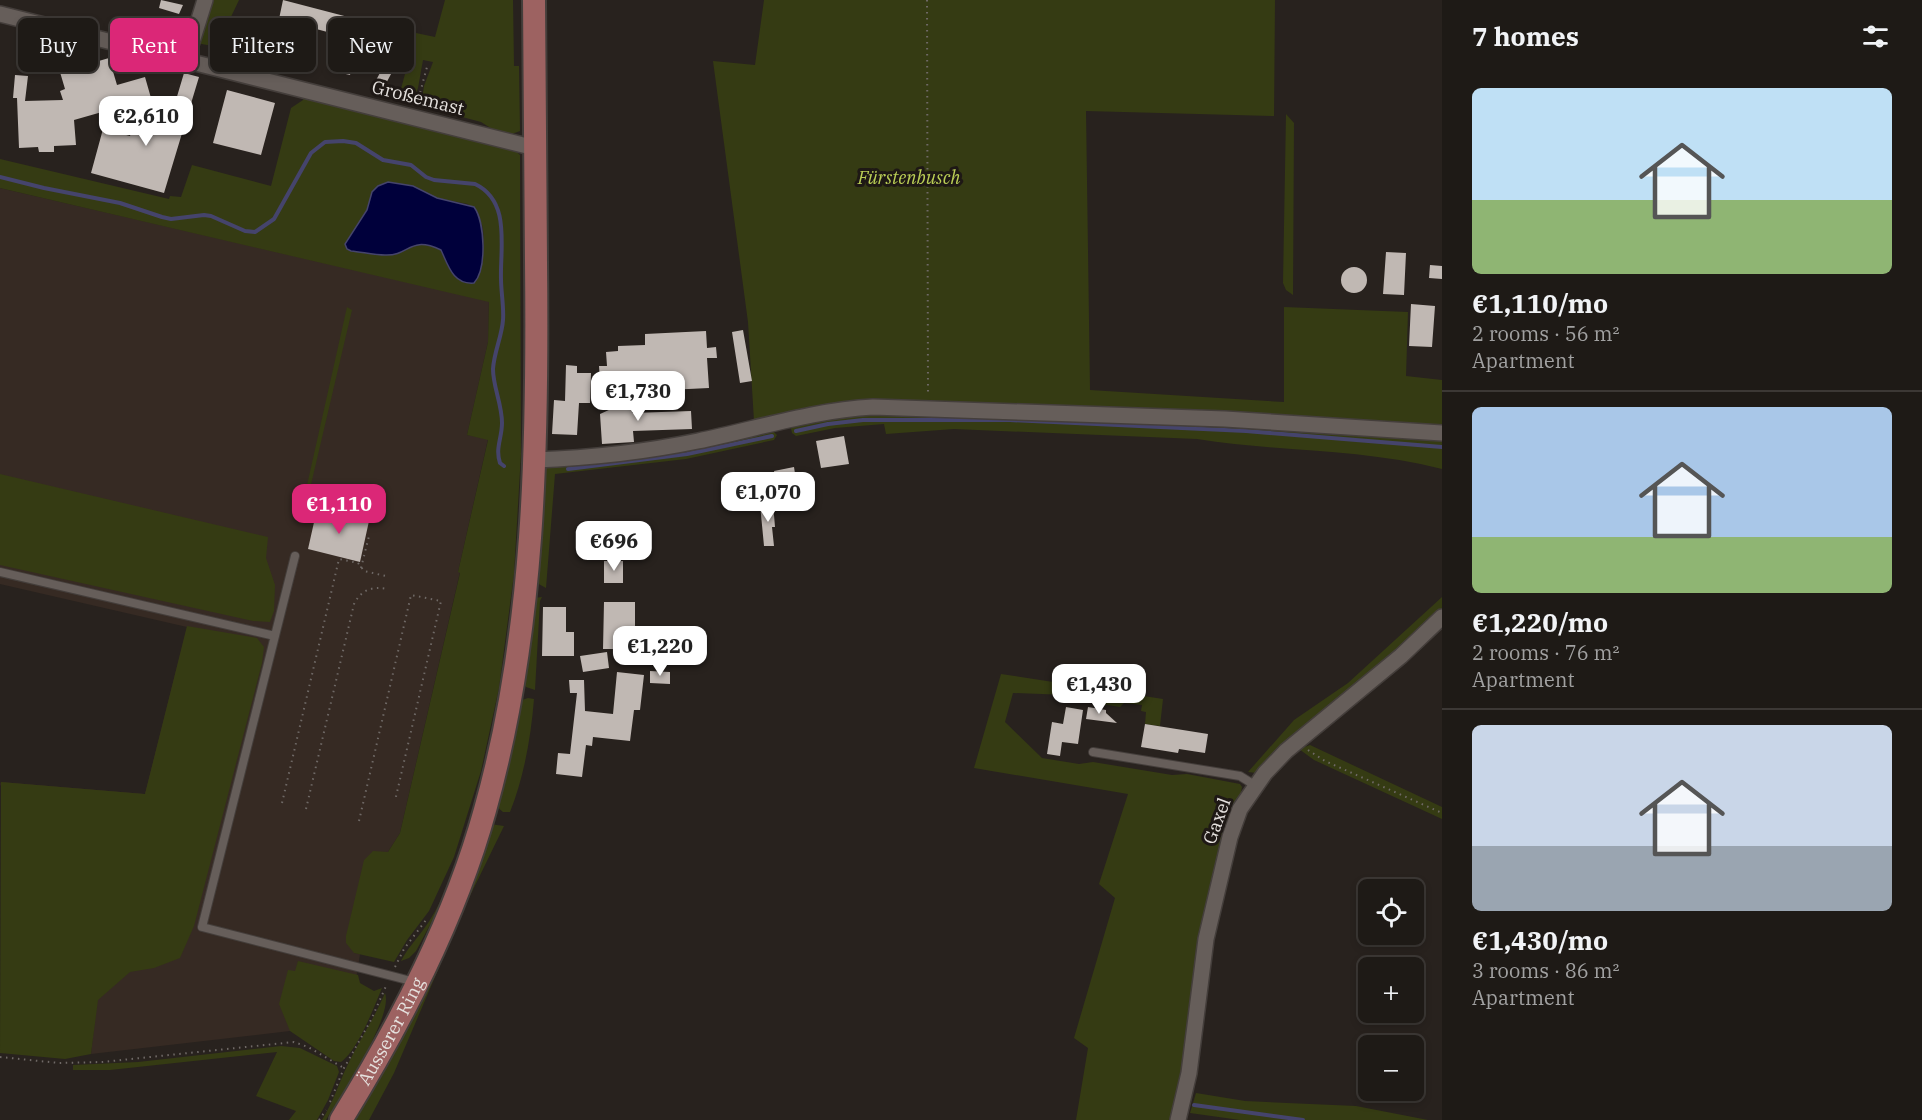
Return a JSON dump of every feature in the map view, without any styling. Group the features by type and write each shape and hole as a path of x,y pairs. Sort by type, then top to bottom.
{"main road":[{"name":"Äusserer Ring","path":"341,1120 416,983 437,939 470,857 502,743 515,677 524,604 535,460 537,362 534,0"}],"street":[{"path":"198,22 205,0"},
{"name":"Großemast","path":"0,14 110,42"},
{"name":"Großemast","path":"198,64 535,148"},
{"path":"535,460 618,453 695,442 857,408 928,408 1248,420 1442,433"},
{"name":"Gaxel","path":"1178,1120 1189,1073 1200,971 1215,896 1240,809 1275,762 1297,741 1394,662 1442,617"}],"lane":[{"path":"295,556 202,927 416,983"},
{"path":"0,572 275,636"},
{"path":"1093,752 1240,776 1256,786"}],"path":[{"path":"927,0 928,408"},
{"path":"413,117 427,67"},
{"path":"361,568 369,536"},
{"path":"282,803 339,559 358,563 363,572 386,576"},
{"path":"306,809 354,604 357,597 366,590 387,589"},
{"path":"359,821 411,595 441,601 395,801"},
{"path":"1297,741 1325,760 1442,813"},
{"path":"398,962 404,949 427,919"},
{"path":"319,1120 384,991"},
{"path":"0,1057 59,1063 102,1062 294,1042 308,1047 344,1068"}],"shaded area":[{"path":"388,182 413,186 437,198 474,207 478,214 482,234 483,257 474,283 461,281 456,277 441,250 430,246 416,245 400,253 385,255 347,249 345,244 367,210 372,192 378,186"},
{"path":"0,188 489,301 488,342 467,435 488,439 400,833 388,852 354,953 360,954 356,979 307,1029 91,1054 97,1000 0,784 1,782 145,794 187,627 0,584"}],"green space":[{"path":"209,0 239,0 230,18 210,18 210,45 198,43"},
{"path":"445,0 513,0 514,66 519,66 520,131 512,134 497,132 481,122 421,106 424,86 433,62 423,60 418,88 411,104 398,100 406,72 414,72 416,33 435,37"},
{"name":"Fürstenbusch","path":"764,0 1275,0 1274,116 1086,111 1090,390 1284,402 1284,307 1408,312 1406,376 1442,380 1442,427 921,401 754,421 748,322 713,61 755,65"},
{"path":"306,93 514,149 520,155 521,454 514,574 499,688 481,771 454,857 429,911 394,962 354,953 346,943 346,936 364,860 373,851 388,852 400,833 460,573 458,572 488,440 467,435 488,342 489,302 0,188 0,159 169,199 170,196 181,197 192,165 271,186 291,108 303,100","holes":["378,186 413,186 437,198 468,204 479,220 483,230 483,246 481,264 474,283 467,283 456,277 441,250 427,243 413,245 398,252 347,249 346,244 367,210 372,192"]},
{"path":"1286,114 1294,123 1293,295 1286,290 1283,283"},
{"path":"347,307 352,310 309,493 305,494"},
{"path":"890,410 1442,436 1442,469 1381,457 1197,439 954,429 886,434 884,424 835,428 796,436 792,433 790,424"},
{"path":"771,429 777,435 774,440 686,459 555,474 546,588 535,582 542,470 555,463"},
{"path":"0,474 268,537 266,558 275,585 274,611 270,622 253,621 0,565"},
{"path":"542,597 535,690 526,687 522,680 534,598"},
{"path":"1442,597 1442,612 1257,773 1248,772 1294,720 1348,683"},
{"path":"187,626 257,638 264,647 262,663 194,926 180,958 154,968 130,972 98,1000 91,1054 65,1059 0,1053 1,782 145,794"},
{"path":"1001,674 1163,699 1160,726 1145,724 1146,712 1141,711 1142,705 1124,703 1120,707 1070,699 1067,695 1013,693 1005,722 1042,758 1079,764 1093,762 1172,775 1187,774 1240,784 1242,787 1174,1120 1076,1120 1088,1048 1074,1038 1115,898 1099,884 1128,794 974,768"},
{"path":"534,699 526,757 510,812 503,812 495,805 519,701"},
{"path":"1310,745 1442,807 1442,819 1314,760 1299,749"},
{"path":"490,824 504,826 467,902 394,1073 369,1120 351,1120"},
{"path":"462,852 445,897 416,951 409,958 401,961 435,912"},
{"path":"298,961 358,975 360,983 374,991 382,988 359,1038 341,1062 334,1061 290,1031 279,1004 288,970 295,971"},
{"path":"385,993 386,1004 374,1037 326,1120 322,1120 348,1064"},
{"path":"281,1046 300,1048 337,1066 339,1072 317,1120 289,1120 296,1111 256,1096 277,1052 110,1070 73,1070 73,1065 138,1062"},
{"path":"1196,1093 1245,1101 1356,1106 1428,1120 1240,1120 1190,1113"}],"building":[{"path":"161,0 183,5 179,14 159,8"},
{"path":"283,0 352,18 328,18 328,32 316,29 316,18 279,18"},
{"path":"109,58 110,72 113,72 117,85 145,77 151,98 74,120 76,145 54,146 54,152 39,152 38,147 19,148 17,98 13,98 15,75 28,76 25,101 63,100 60,91 65,89 60,72 98,72 98,61"},
{"path":"380,72 392,72 383,89 377,89 374,84"},
{"path":"184,73 199,77 164,193 91,173 103,129 130,136 134,121 167,130"},
{"path":"227,90 275,103 261,155 213,143"},
{"path":"1386,252 1406,253 1404,295 1383,294"},
{"path":"1430,265 1442,266 1442,279 1429,278"},
{"path":"1354,267 1363,271 1367,280 1363,289 1354,293 1345,289 1341,280 1345,271"},
{"path":"1411,304 1435,306 1432,347 1409,346"},
{"path":"743,330 752,381 740,383 732,332"},
{"path":"706,331 707,348 716,347 717,358 707,358 709,388 647,391 647,379 600,381 599,366 607,366 606,352 618,351 618,346 645,345 645,334"},
{"path":"566,365 577,366 577,373 591,373 590,403 579,403 577,435 552,434 554,400 565,401"},
{"path":"631,399 632,413 691,411 692,429 633,431 634,442 602,444 600,414 611,409 611,401"},
{"path":"844,436 849,464 821,468 816,441"},
{"path":"794,467 798,493 779,497 774,471"},
{"path":"773,503 774,546 764,546 760,504"},
{"path":"317,509 369,521 360,562 308,549"},
{"path":"604,561 623,561 623,583 604,583"},
{"path":"604,602 635,602 635,649 603,649"},
{"path":"543,607 566,607 566,632 574,632 574,656 542,656"},
{"path":"607,652 609,668 583,672 580,656"},
{"path":"650,671 670,672 670,684 650,683"},
{"path":"617,672 644,675 640,710 634,710 630,741 593,737 592,746 586,745 582,777 556,774 558,753 570,754 577,693 570,693 569,680 584,680 585,711 613,714"},
{"path":"1066,707 1083,710 1078,744 1062,742 1060,756 1047,754 1052,722 1063,724"},
{"path":"1088,707 1106,710 1106,713 1117,723 1086,719"},
{"path":"1145,724 1208,734 1205,753 1179,749 1178,753 1141,747"}],"waterway":[{"path":"0,177 120,203 171,219 211,216 245,231 255,232 274,219 311,153 325,142 356,143 383,160 411,165 426,177 434,180 475,184 494,202 501,226 503,320 493,369 502,416 499,458 500,463 504,466"},
{"path":"796,431 863,420 1010,420 1246,431 1442,447"},
{"path":"568,469 687,454 772,436"},
{"path":"1194,1105 1303,1120"}]}
